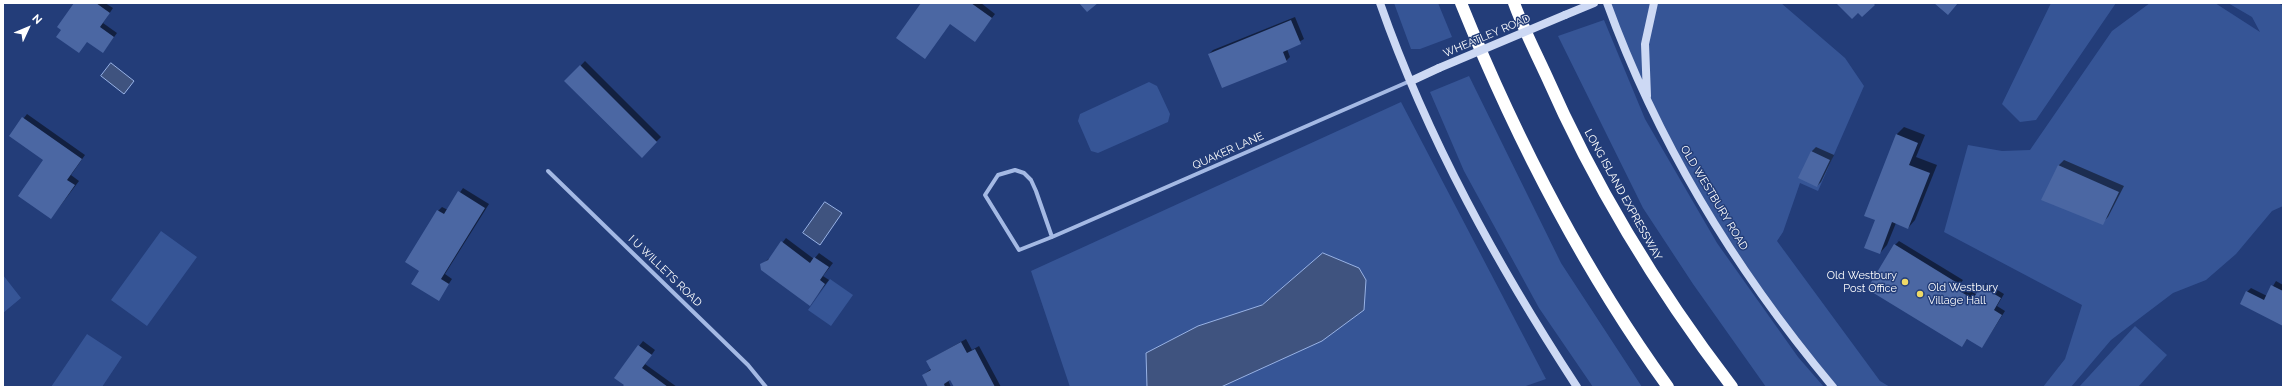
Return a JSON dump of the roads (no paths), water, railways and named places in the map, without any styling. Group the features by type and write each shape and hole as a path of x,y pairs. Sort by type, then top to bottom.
{"highway":[{"path":"1461,3 1502,101 1554,206 1612,307 1668,387"},
{"name":"LONG ISLAND EXPRESSWAY","path":"1514,3 1562,113 1616,214 1678,312 1732,387"}],"main road":[{"path":"1380,3 1411,81 1445,157 1484,235 1526,306 1578,387"},
{"name":"WHEATLEY ROAD","path":"1411,81 1594,3"},
{"name":"OLD WESTBURY ROAD","path":"1607,3 1647,100 1680,166 1721,235 1771,307 1833,387"},
{"path":"1647,100 1645,44 1649,19 1654,3"}],"street":[{"name":"QUAKER LANE","path":"1052,237 1031,180 1024,173 1015,170 998,176 985,195 1019,250 1052,237 1411,81"},
{"name":"I U WILLETS ROAD","path":"548,171 748,366 766,387"}],"place":[{"name":"Old Westbury Post Office","path":"1905,282"},
{"name":"Old Westbury Village Hall","path":"1920,294"}]}
